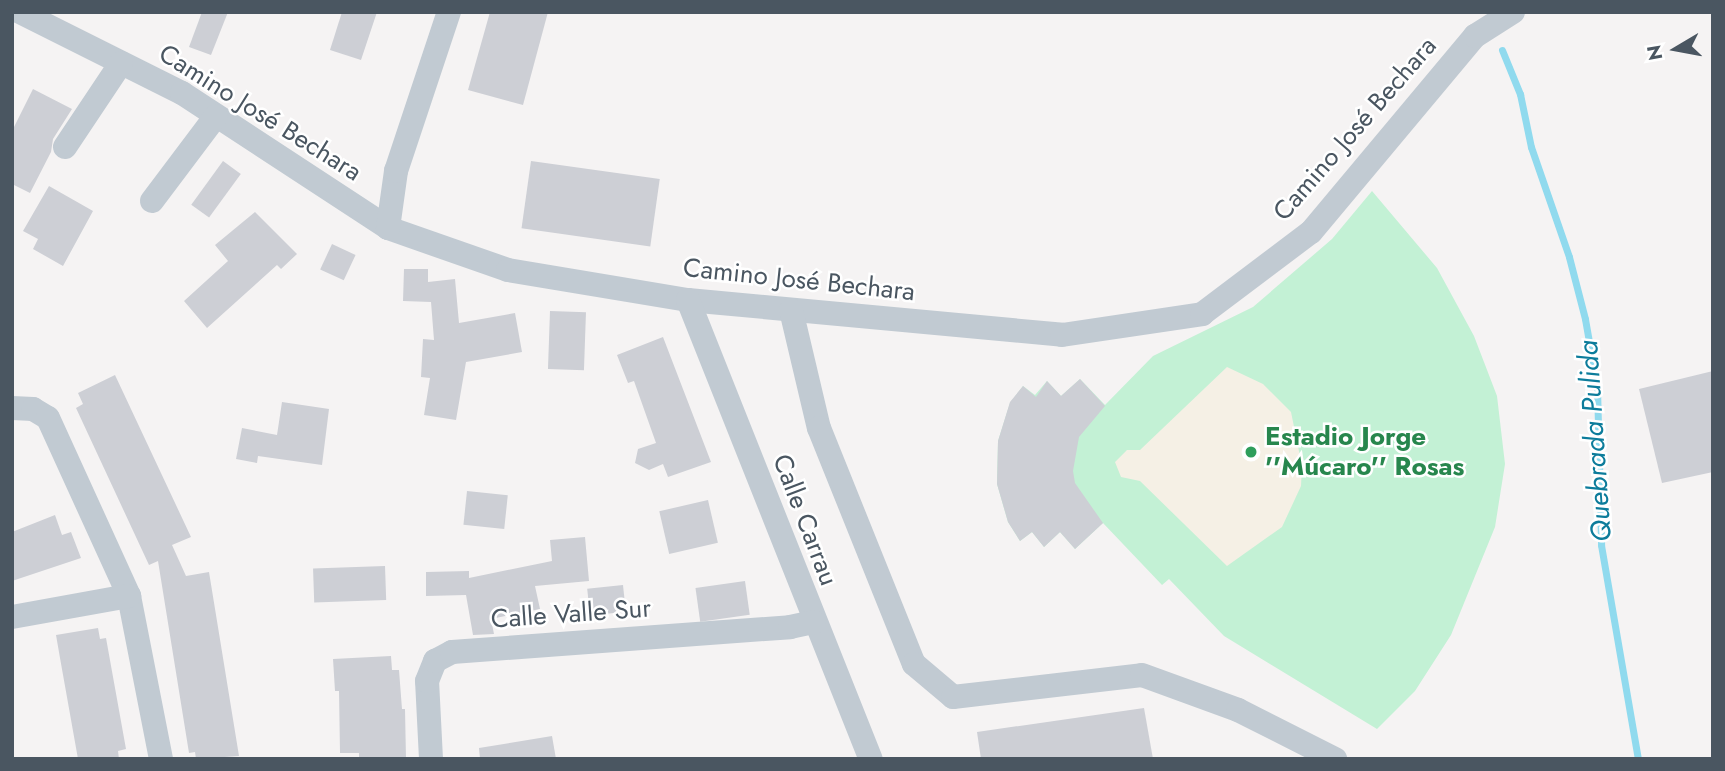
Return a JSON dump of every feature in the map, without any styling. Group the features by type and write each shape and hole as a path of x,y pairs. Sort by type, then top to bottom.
{"street":[{"name":"Camino José Bechara","path":"20,12 121,63 216,116 388,228 508,270 688,300 1062,335 1202,314 1311,232 1475,36 1513,12"},
{"path":"388,228 397,171 449,12"},
{"path":"65,146 121,63"},
{"path":"152,201 216,116"},
{"name":"Calle Carrau","path":"688,300 813,622 871,759"},
{"path":"791,310 819,428 914,664 953,697 1142,675 1238,710 1335,759"},
{"path":"12,408 33,409 48,418 130,596 161,759"},
{"path":"12,617 130,596"},
{"name":"Calle Valle Sur","path":"431,759 427,681 435,661 452,652 790,628 813,622"}],"green space":[{"name":"Estadio Jorge ''Múcaro'' Rosas","path":"1372,191 1437,268 1474,336 1497,396 1505,464 1495,527 1451,635 1415,691 1377,729 1224,636 1169,579 1162,585 1103,523 1075,549 1060,532 1044,547 1032,532 1020,541 1008,522 997,484 998,441 1010,403 1023,386 1035,395 1047,381 1061,396 1080,379 1105,405 1153,356 1253,307 1332,239"}],"sand":[{"path":"1227,367 1263,384 1291,412 1302,466 1301,486 1282,527 1227,566 1140,481 1121,477 1115,462 1127,450 1140,450"}],"building":[{"path":"202,12 228,12 211,55 189,47"},
{"path":"342,12 377,12 361,60 330,50"},
{"path":"490,12 548,12 523,105 468,90"},
{"path":"33,89 72,109 53,139 51,152 30,193 12,184 12,131"},
{"path":"223,161 241,174 209,218 191,205"},
{"path":"531,161 660,179 650,246 522,228"},
{"path":"49,186 93,211 63,266 33,249 38,239 23,231"},
{"path":"255,212 297,254 281,269 277,265 207,328 184,301 228,261 215,245"},
{"path":"332,244 356,255 344,280 320,269"},
{"path":"404,269 428,269 428,282 455,279 459,323 515,313 522,352 466,362 456,420 424,415 430,378 421,377 423,339 434,340 431,302 403,301"},
{"path":"550,311 586,312 584,370 548,369"},
{"path":"663,337 711,462 668,477 663,464 649,470 635,463 638,449 656,443 634,381 628,383 617,355"},
{"path":"1713,371 1713,472 1662,483 1639,389"},
{"path":"115,375 191,537 172,545 186,576 209,572 239,756 196,759 195,752 189,753 158,561 149,565 76,408 83,404 78,393"},
{"path":"1080,379 1105,406 1079,437 1073,471 1075,483 1103,523 1075,549 1060,532 1044,547 1032,532 1020,541 1008,522 997,484 998,441 1010,402 1023,386 1036,397 1047,381 1061,396"},
{"path":"282,402 329,409 322,465 258,456 257,463 236,459 242,428 277,435"},
{"path":"467,491 508,495 504,529 463,525"},
{"path":"708,500 718,543 669,554 659,511"},
{"path":"55,515 62,535 71,532 81,558 12,581 12,532"},
{"path":"585,537 589,581 535,586 540,609 491,619 494,634 473,635 466,595 426,596 426,572 469,571 469,578 552,561 550,540"},
{"path":"385,566 386,600 314,602 313,569"},
{"path":"745,581 750,615 700,622 695,588"},
{"path":"623,585 626,612 590,616 587,589"},
{"path":"98,628 100,639 106,638 126,749 118,751 119,759 78,759 56,635"},
{"path":"391,656 392,670 399,670 402,709 405,709 406,759 359,759 359,753 340,753 339,691 335,691 333,659"},
{"path":"1144,708 1153,759 981,759 977,732"},
{"path":"552,736 556,759 480,759 479,748"}],"waterway":[{"name":"Quebrada Pulida","path":"1502,50 1520,94 1531,147 1569,257 1585,319 1597,387 1601,545 1638,759"}],"place":[{"name":"Estadio Jorge ''Múcaro'' Rosas","path":"1251,452"}]}
